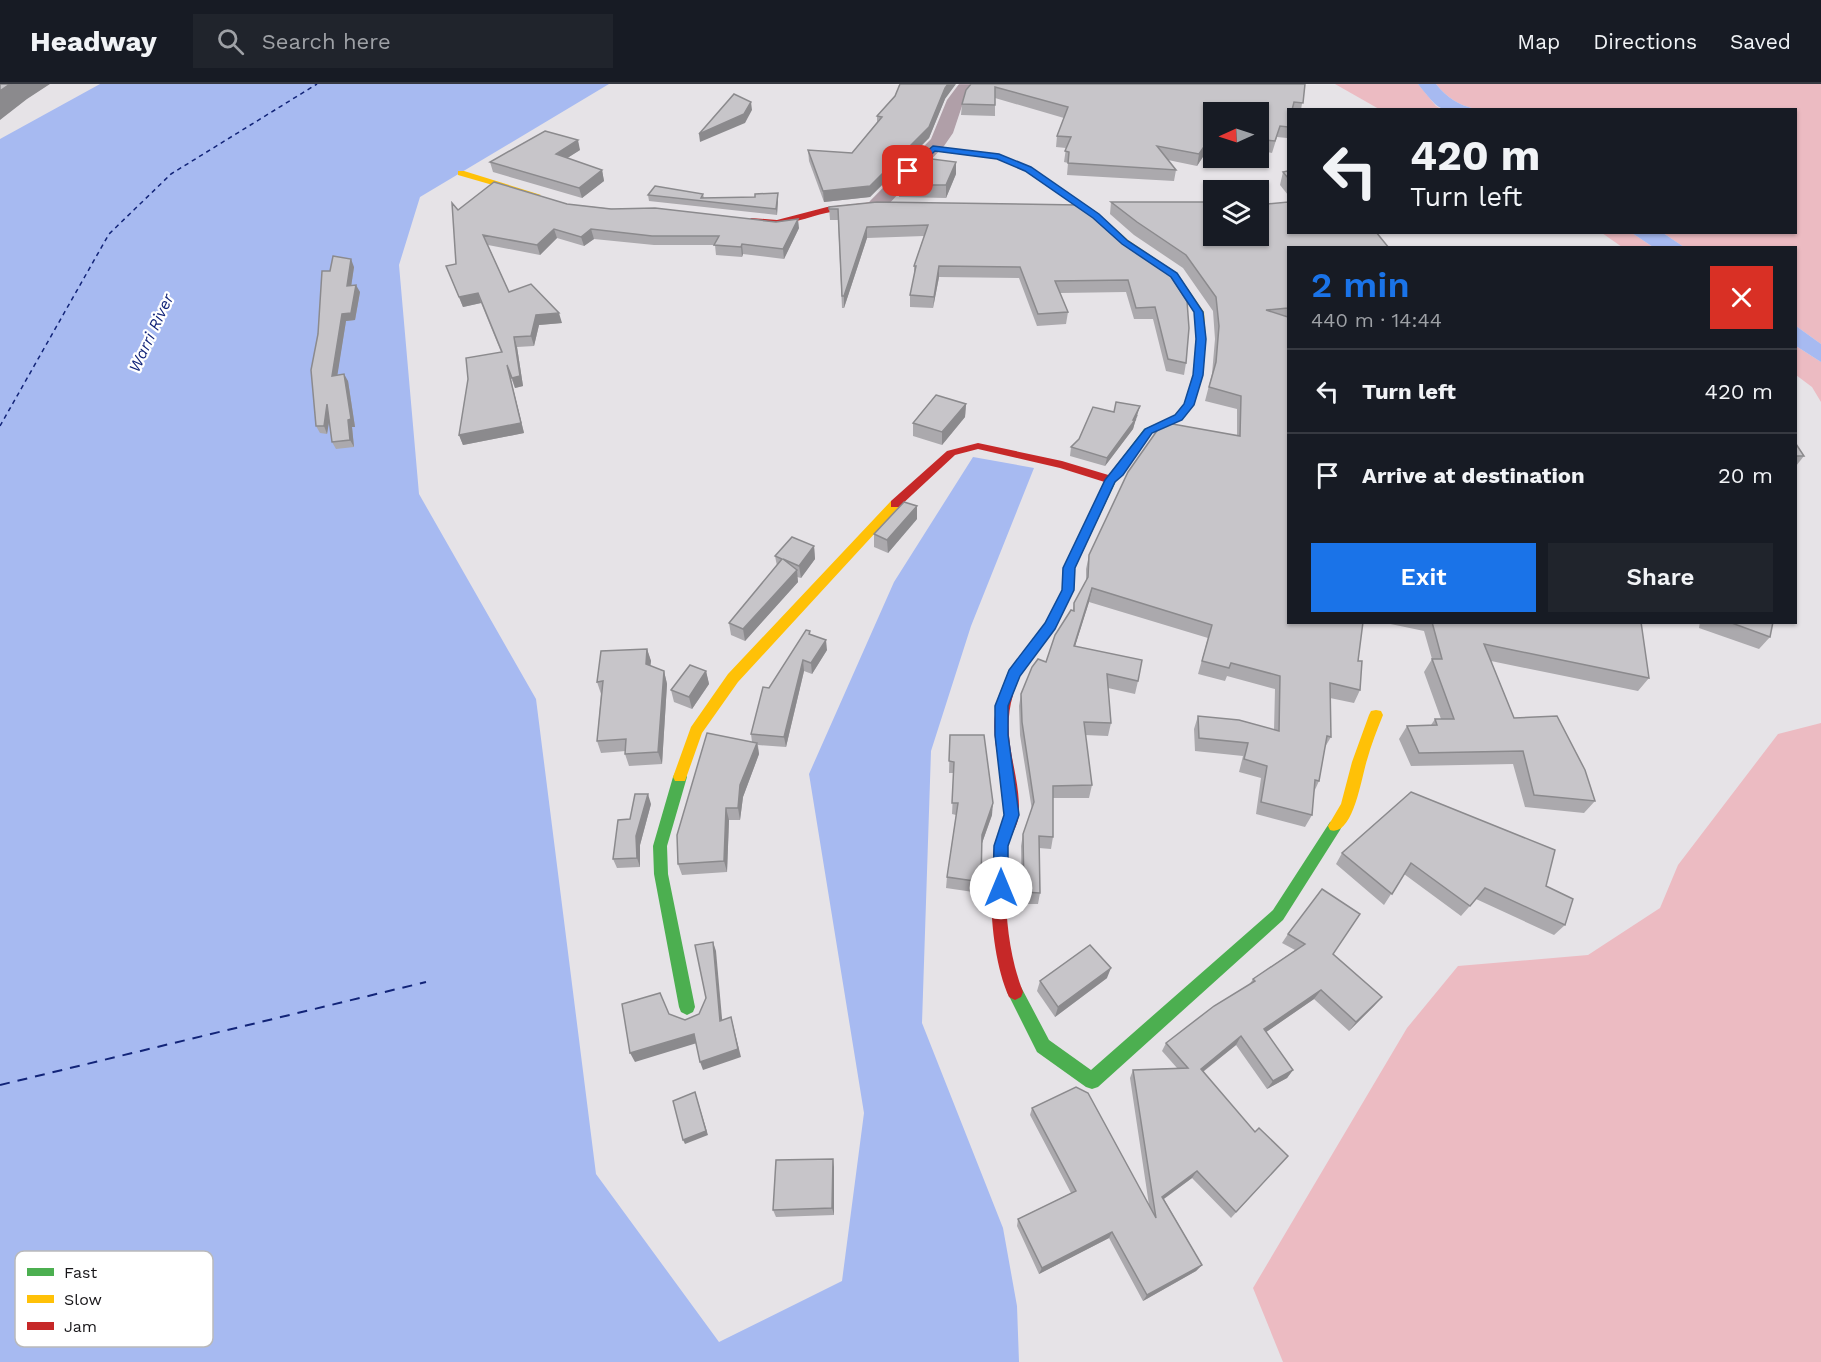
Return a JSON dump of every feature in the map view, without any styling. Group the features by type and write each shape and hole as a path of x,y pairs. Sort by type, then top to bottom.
{"street":[{"path":"877,205 933,149 945,131 955,100 963,88 969,84"},
{"path":"933,149 999,157 1028,169 1083,208 1125,243 1174,275 1199,312 1201,339 1198,375 1189,405 1179,417 1148,431 1111,480 1069,568 1068,590 1050,626 1014,674 1001,706 1002,735 1012,815 1001,846 1000,909 1009,981 1043,1046 1092,1081 1278,915 1348,806 1359,762 1376,715"},
{"path":"461,173 547,199"},
{"path":"742,220 777,223 827,210 900,205"},
{"path":"1060,207 1083,208"},
{"path":"687,1007 661,874 660,846 667,816 696,731 733,678 890,508 951,453 978,446 1062,465 1111,480"}],"shaded area":[{"path":"1335,84 1418,84 1439,108 1377,108"},
{"path":"1436,84 1821,84 1821,344 1797,327 1797,246 1682,246 1664,234 1797,234 1797,108 1472,108 1444,93"},
{"path":"1603,234 1634,234 1652,246 1621,246"},
{"path":"1797,347 1821,362 1821,402 1812,387 1797,376"},
{"path":"1821,723 1821,1362 1283,1362 1253,1288 1407,1028 1458,966 1588,955 1660,908 1678,865 1778,734"}],"water":[{"name":"Warri River","path":"100,84 609,84 420,197 399,265 419,494 536,699 596,1174 719,1342 842,1281 864,1113 809,774 894,582 973,457 1034,468 971,626 931,751 922,1023 1003,1228 1017,1306 1019,1362 0,1362 0,139"},
{"path":"1418,84 1436,84 1454,100 1472,108 1442,108 1432,101"},
{"path":"1634,234 1664,234 1682,246 1652,246"},
{"path":"1797,327 1821,344 1821,362 1797,347"}],"building":[{"path":"0,84 10,84 0,91"},
{"path":"900,84 948,84 929,127 870,186 823,191 808,150 852,153 882,117 877,116 895,96"},
{"path":"971,84 1305,84 1303,103 1294,102 1292,108 1287,108 1287,127 1280,126 1275,141 1269,140 1269,102 1203,102 1203,148 1199,154 1157,146 1176,170 1068,163 1069,152 1065,151 1071,137 1057,136 1068,107 995,87 995,105 962,104 966,90"},
{"path":"734,94 751,102 744,114 699,134"},
{"path":"545,131 578,140 556,154 602,170 579,188 490,162"},
{"path":"924,158 956,162 946,185 898,185"},
{"path":"494,182 567,204 611,209 655,208 776,222 798,219 783,249 742,244 741,247 714,245 719,236 652,236 591,229 581,237 554,229 537,245 483,235 509,292 531,284 559,313 536,315 531,336 514,337 520,376 512,378 507,365 521,423 459,435 468,379 466,358 502,352 478,293 459,297 446,266 456,264 452,203 458,210"},
{"path":"655,186 703,194 701,198 755,197 755,194 778,193 776,209 648,195"},
{"path":"877,202 1080,205 1117,237 1167,270 1187,301 1189,328 1186,363 1168,359 1155,307 1136,308 1128,280 1055,281 1068,312 1038,314 1020,267 939,266 934,297 910,295 916,266 914,266 928,225 867,227 844,296 842,296 838,209 829,209 829,207"},
{"path":"1111,202 1203,202 1203,246 1269,246 1269,204 1287,202 1287,234 1378,234 1387,246 1287,246 1287,308 1266,310 1287,317 1287,624 1363,624 1358,661 1362,661 1360,690 1330,683 1331,737 1327,736 1319,781 1315,780 1312,815 1261,802 1267,766 1244,759 1248,743 1199,738 1198,716 1239,720 1279,731 1280,676 1231,663 1229,668 1202,661 1212,625 1092,588 1074,646 1142,660 1138,681 1107,674 1111,723 1084,722 1092,785 1053,786 1053,837 1039,836 1040,893 1024,892 1023,834 1034,802 1022,722 1021,694 1032,667 1038,659 1046,662 1055,635 1071,610 1074,611 1074,603 1088,577 1089,555 1128,472 1161,425 1167,423 1240,436 1241,396 1209,387 1216,362 1219,326 1216,297 1186,255"},
{"path":"333,256 351,259 347,286 356,285 351,313 342,314 332,376 344,374 351,419 348,420 350,440 332,442 327,404 324,426 316,426 311,370 318,334 322,271 330,271"},
{"path":"936,395 966,404 942,432 913,423"},
{"path":"1116,402 1140,406 1133,420 1135,420 1107,458 1071,447 1079,439 1093,407 1114,412"},
{"path":"1797,446 1804,456 1797,456"},
{"path":"904,502 917,506 887,540 874,534"},
{"path":"792,537 814,546 799,566 783,559 797,570 743,629 729,623 782,559 775,556"},
{"path":"1433,624 1641,624 1649,678 1484,644 1514,718 1557,716 1585,770 1595,801 1534,795 1523,751 1419,753 1407,726 1437,725 1435,719 1454,719 1432,659 1442,659"},
{"path":"1734,624 1773,624 1770,637"},
{"path":"806,630 810,631 809,634 826,640 811,663 803,660 784,737 751,734 763,687 769,688"},
{"path":"647,649 646,664 664,671 658,752 625,754 626,739 597,741 603,681 597,682 601,651"},
{"path":"690,665 706,671 689,697 671,690"},
{"path":"707,733 757,743 740,785 738,808 726,808 724,861 678,864 677,835"},
{"path":"950,735 984,735 993,803 982,835 981,882 947,877 958,803 952,803 954,762 949,761"},
{"path":"1411,792 1555,850 1546,886 1573,899 1565,925 1485,888 1470,906 1411,863 1392,894 1342,853"},
{"path":"635,794 648,794 636,836 637,858 613,859 618,820 630,819"},
{"path":"1322,889 1360,914 1333,954 1382,997 1356,1022 1321,990 1264,1029 1293,1070 1273,1081 1241,1036 1201,1069 1255,1132 1259,1128 1288,1156 1236,1212 1197,1171 1162,1197 1202,1265 1147,1295 1112,1232 1042,1268 1018,1219 1076,1191 1032,1108 1076,1087 1088,1093 1156,1218 1133,1070 1188,1068 1166,1043 1214,1006 1255,981 1253,979 1305,944 1288,934"},
{"path":"713,942 720,1021 731,1017 738,1049 700,1062 694,1034 630,1053 622,1004 660,993 669,1014 685,1020 699,1014 706,998 695,945"},
{"path":"1090,945 1111,968 1058,1007 1040,981"},
{"path":"695,1092 706,1131 683,1140 673,1101"},
{"path":"833,1159 832,1208 773,1210 776,1160"}],"ferry route":[{"path":"0,426 109,234 171,174 317,84"},
{"path":"0,1085 426,982"}],"traffic: fast":[{"path":"1006,695 1014,674 1050,626 1068,590 1069,568 1111,480 1148,431 1177,418"},
{"path":"680,777 660,846 661,874 687,1007"},
{"path":"1015,992 1043,1046 1092,1081 1278,915 1335,826"}],"traffic: slow":[{"path":"933,149 999,157 1028,169 1096,216 1125,242 1174,275 1199,312 1201,339 1198,375 1189,405 1177,418"},
{"path":"461,173 537,195"},
{"path":"680,777 696,731 733,678 895,504"},
{"path":"1335,826 1348,806 1359,762 1376,715"}],"traffic: jam":[{"path":"751,221 777,223 827,210 875,205"},
{"path":"895,504 951,453 978,446 1062,465 1111,480"},
{"path":"1006,695 1000,723 1012,812 1001,847 1000,900 1006,962 1015,992"}],"route":[{"path":"908,171 933,149 999,157 1028,169 1096,216 1125,243 1174,275 1199,312 1201,339 1198,375 1189,405 1179,417 1148,431 1111,480 1069,568 1068,590 1050,626 1014,674 1001,706 1002,735 1012,815 1001,846 1001,888"}]}
